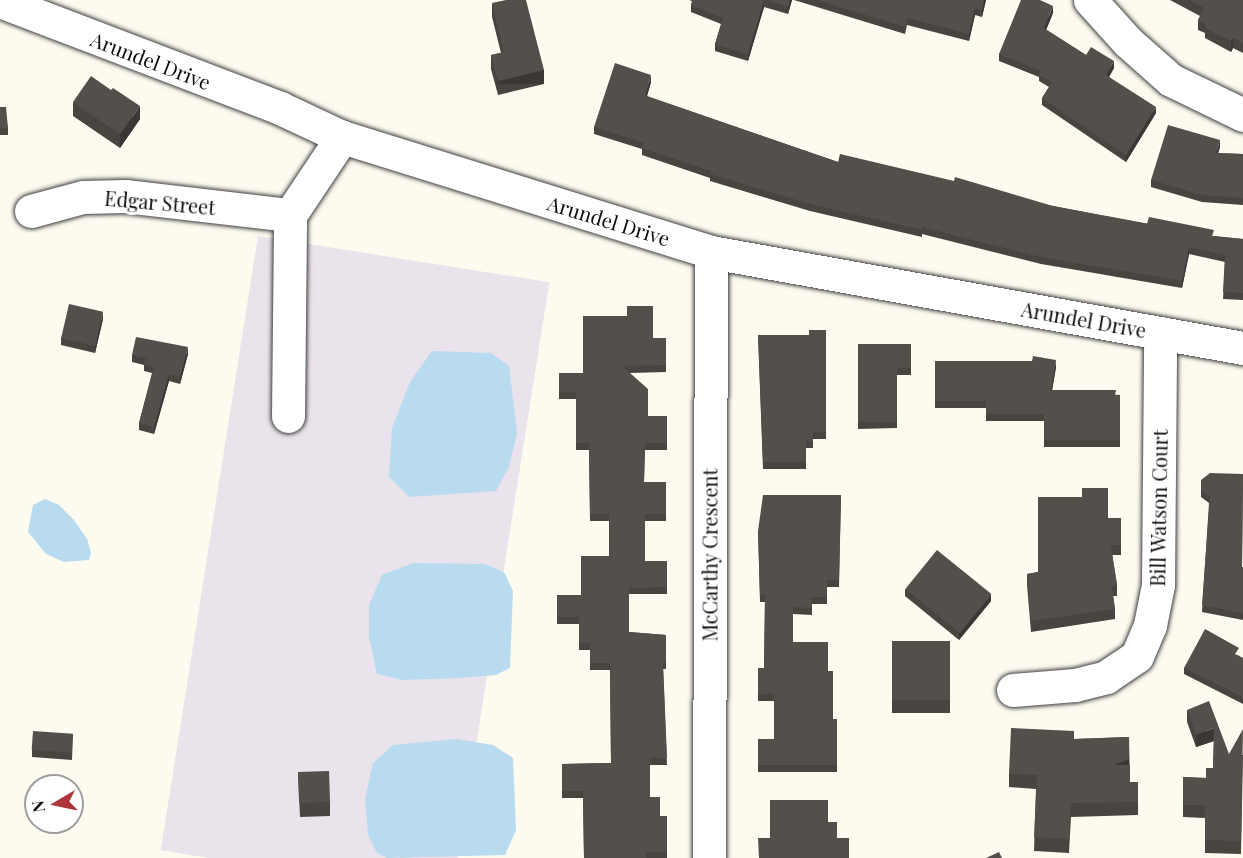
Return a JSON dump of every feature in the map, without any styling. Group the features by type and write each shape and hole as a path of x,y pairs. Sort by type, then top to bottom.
{"street":[{"path":"1090,0 1128,42 1171,80 1243,115"},
{"name":"Arundel Drive","path":"0,1 280,108 342,137 711,252 1243,348"},
{"path":"288,416 290,214 342,137"},
{"name":"Edgar Street","path":"32,211 83,197 125,196 290,214"},
{"name":"McCarthy Crescent","path":"709,858 711,252"},
{"name":"Bill Watson Court","path":"1013,690 1075,686 1106,677 1137,656 1142,645 1158,585 1161,333"}],"shaded area":[{"path":"258,236 549,282 458,858 209,858 161,850"}],"water":[{"path":"432,351 491,353 509,366 517,433 509,467 496,491 409,497 389,477 392,428 410,382"},
{"path":"45,499 59,505 74,520 87,539 91,553 89,560 64,562 46,554 28,532 33,505"},
{"path":"413,563 485,564 504,572 513,591 510,668 496,675 460,678 402,680 377,674 369,637 369,605 382,575"},
{"path":"456,739 493,745 513,758 516,830 505,855 387,858 377,853 368,835 365,799 373,763 393,745"}],"building":[{"path":"526,0 544,70 498,81 491,55 504,52 492,3"},
{"path":"693,0 764,0 748,54 715,44 723,18 691,5"},
{"path":"766,0 790,0 788,7"},
{"path":"817,0 984,0 982,10 975,8 969,34 907,18 905,27"},
{"path":"1021,0 1040,0 1053,6 1044,28 1086,55 1091,47 1114,61 1106,75 1156,107 1126,155 1042,98 1052,82 1039,75 1041,71 999,54"},
{"path":"1190,0 1243,0 1243,43 1233,38 1231,41 1205,28 1206,24 1198,20 1204,8"},
{"path":"615,63 651,75 645,96 838,162 840,154 954,181 955,177 1053,206 1147,224 1149,217 1214,230 1212,236 1243,239 1243,293 1223,292 1225,255 1189,247 1182,281 1041,257 922,227 922,230 810,204 710,174 711,171 642,148 644,143 594,127"},
{"path":"91,76 140,106 120,134 73,102"},
{"path":"0,107 6,107 8,128 0,128"},
{"path":"1168,125 1220,140 1216,153 1243,154 1243,198 1202,195 1151,180"},
{"path":"69,304 103,312 95,346 61,338"},
{"path":"627,306 653,306 653,338 666,338 666,365 622,366 648,389 648,416 667,416 667,443 645,443 644,482 666,482 666,514 645,514 645,561 667,561 667,587 629,588 629,632 666,635 666,662 663,662 667,758 650,758 650,797 660,797 660,816 667,816 667,852 646,852 646,858 584,858 583,791 562,791 562,764 611,763 610,663 590,663 590,643 579,643 579,617 557,617 557,595 581,595 581,556 610,556 609,514 590,514 589,443 576,443 576,392 559,392 559,373 583,373 583,316 627,316"},
{"path":"809,330 826,330 826,432 813,432 813,441 806,441 806,462 763,462 758,335 809,335"},
{"path":"136,337 188,347 180,377 169,374 154,427 139,423 154,367 144,364 146,358 132,355"},
{"path":"858,344 911,344 911,368 897,368 897,422 858,422"},
{"path":"1033,356 1056,360 1051,390 1116,390 1115,395 1120,395 1120,440 1044,440 1044,414 986,414 986,401 935,401 935,361 1032,361"},
{"path":"1210,473 1243,474 1243,613 1202,605 1210,497 1201,490 1201,480"},
{"path":"1082,488 1108,488 1108,518 1121,518 1121,545 1111,545 1117,585 1112,586 1115,609 1031,621 1027,574 1038,572 1038,497 1082,497"},
{"path":"763,495 841,495 839,580 827,580 827,597 811,597 812,608 793,607 793,642 828,642 828,671 833,671 833,719 837,719 837,765 758,765 758,739 774,739 774,694 758,694 758,668 764,668 765,595 760,595 758,531"},
{"path":"937,550 991,594 960,633 906,589"},
{"path":"1205,629 1239,648 1235,654 1243,658 1243,697 1184,668"},
{"path":"892,641 950,641 950,700 892,700"},
{"path":"1209,701 1229,754 1243,729 1241,841 1205,840 1205,805 1183,805 1183,777 1206,778 1206,768 1213,768 1214,728 1196,735 1187,710"},
{"path":"1011,728 1074,731 1074,739 1129,737 1129,759 1113,765 1130,765 1130,782 1138,782 1138,802 1071,803 1069,839 1034,837 1037,775 1009,774"},
{"path":"33,731 73,734 72,753 32,750"},
{"path":"329,771 330,802 299,803 298,772"},
{"path":"770,800 828,800 828,822 837,822 837,838 849,838 849,858 759,858 758,838 770,838"},
{"path":"999,852 1002,858 986,858"}]}
